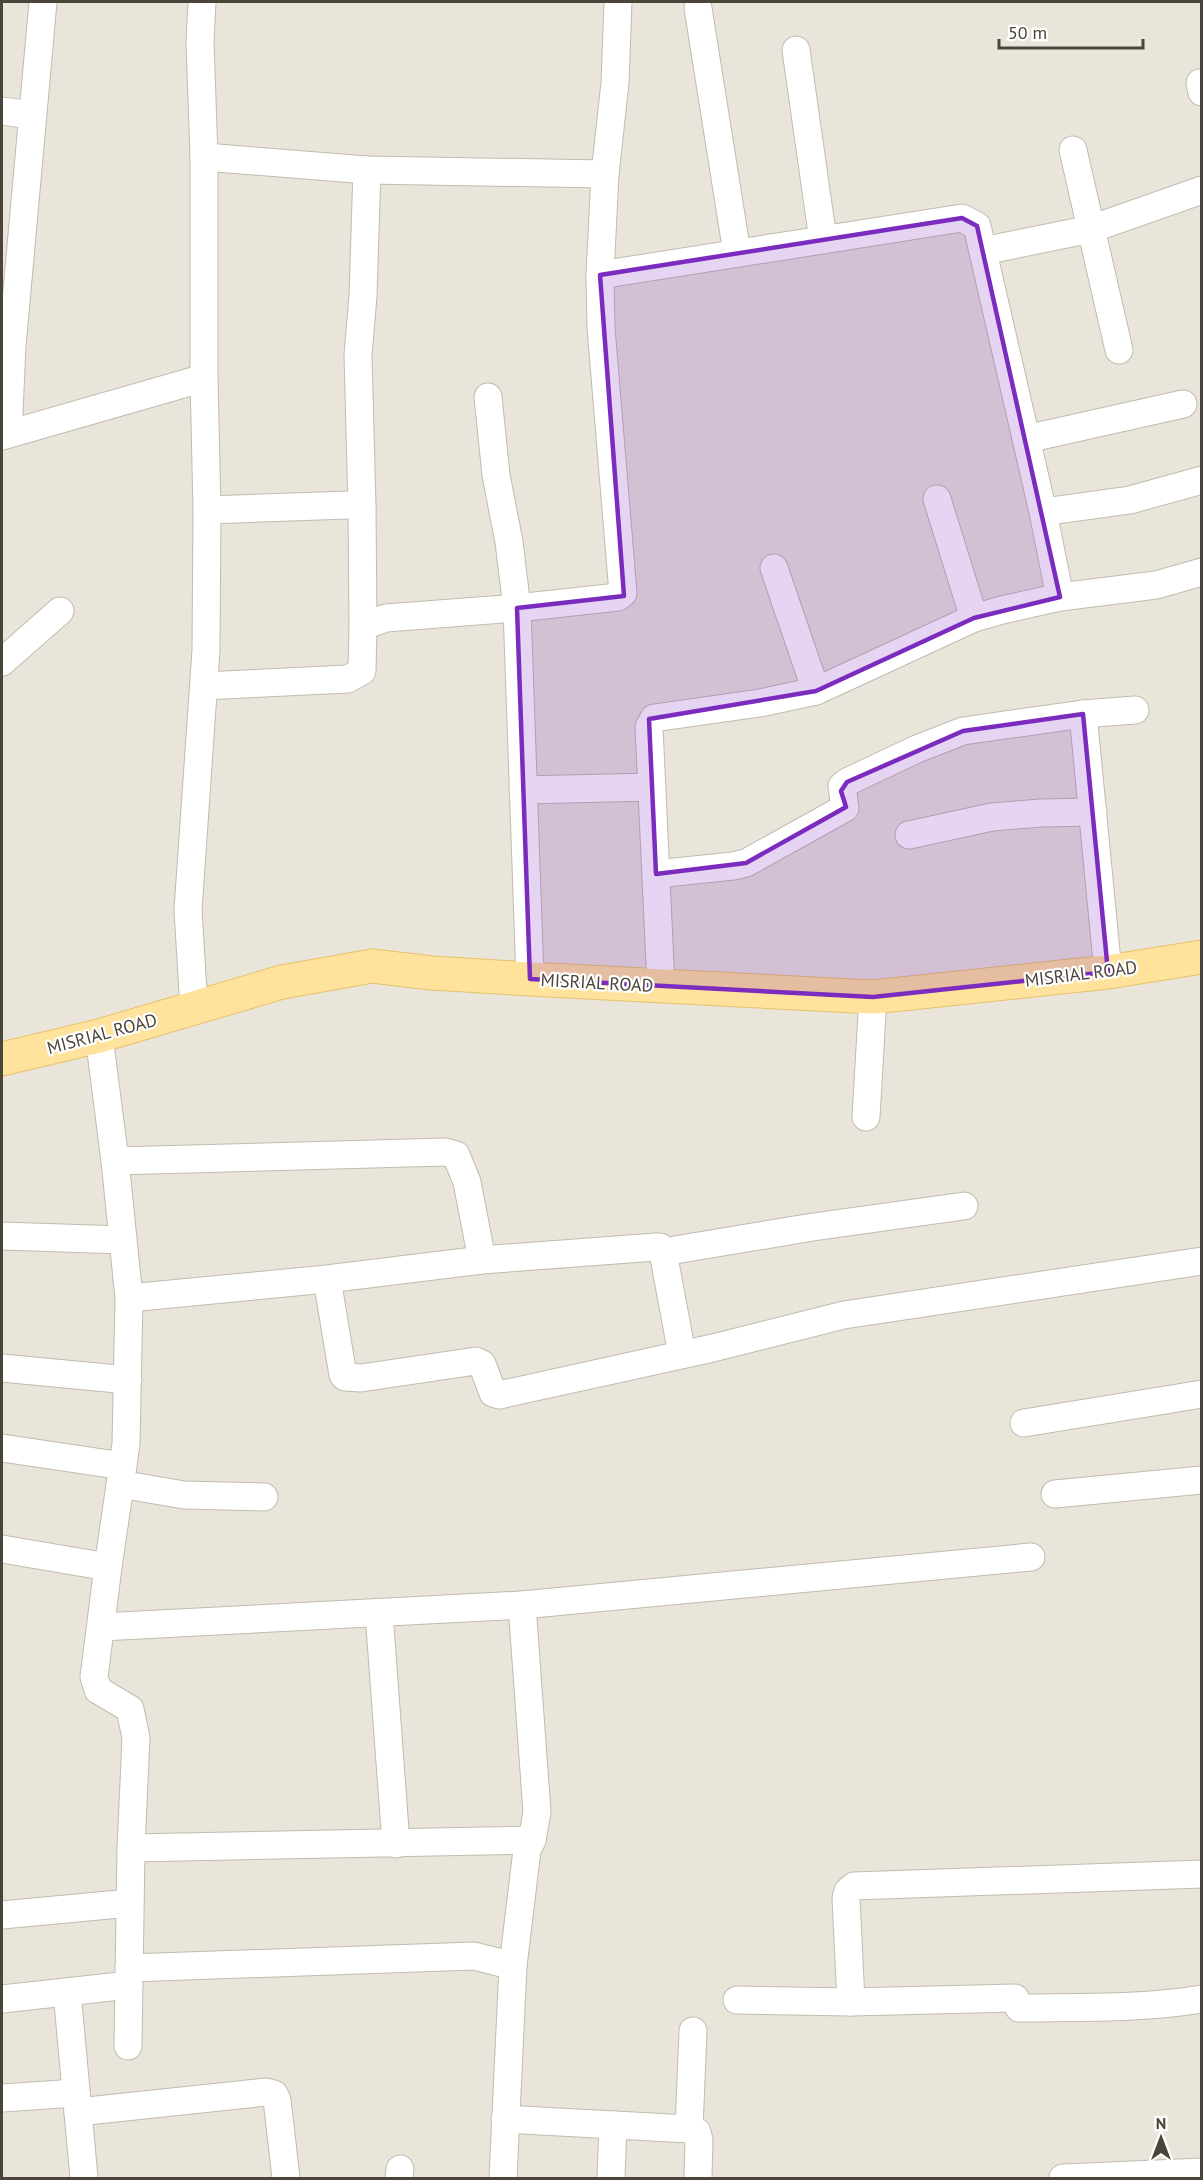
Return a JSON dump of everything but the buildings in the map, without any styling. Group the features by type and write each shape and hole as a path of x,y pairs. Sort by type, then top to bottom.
{"main road":[{"name":"MISRIAL ROAD","path":"2,1059 99,1036 282,982 372,966 530,980 873,997 1108,972 1202,957"}],"street":[{"path":"43,2 4,435 204,378"},
{"path":"194,1009 188,910 206,650 204,157 200,42 202,2"},
{"path":"363,626 386,618 517,608 618,597 623,593 602,328 600,275 605,174 615,83 618,2"},
{"path":"698,8 737,253"},
{"path":"796,50 823,240"},
{"path":"2,111 33,115"},
{"path":"1072,150 1119,350"},
{"path":"204,157 367,170 605,174"},
{"path":"204,686 348,679 362,671 362,507 358,355 363,296 367,170"},
{"path":"983,251 1091,229 1202,190"},
{"path":"600,275 962,218 977,226 1043,512 1060,597"},
{"path":"488,397 496,476 509,542 517,608 530,980"},
{"path":"1026,439 1183,404"},
{"path":"1043,512 1131,500 1202,480"},
{"path":"937,498 974,618"},
{"path":"207,510 349,505 362,507"},
{"path":"774,568 816,691"},
{"path":"661,986 649,727 654,718 760,703 816,691 974,618 1060,597 1156,585 1202,572"},
{"path":"2,662 60,611"},
{"path":"656,874 746,863 845,808 842,786 847,782 916,749 963,731 1083,714 1135,710"},
{"path":"1083,714 1108,972"},
{"path":"523,790 652,787"},
{"path":"909,835 992,817 1093,812"},
{"path":"866,1117 873,997"},
{"path":"99,1036 129,1298 126,1444 95,1665 95,1684 98,1690 130,1709 136,1738 131,1848 128,2046"},
{"path":"115,1161 445,1152 456,1155 467,1182 482,1260"},
{"path":"663,1252 813,1227 964,1206"},
{"path":"2,1236 123,1240"},
{"path":"129,1298 327,1279 482,1260 660,1247 663,1252 682,1354"},
{"path":"327,1279 343,1375 350,1378 361,1378 476,1361 482,1364 493,1393 499,1395 844,1315 1202,1261"},
{"path":"2,1368 128,1380"},
{"path":"1024,1423 1202,1394"},
{"path":"2,1448 122,1475 184,1495 264,1497"},
{"path":"1055,1494 1202,1480"},
{"path":"2,1549 108,1567"},
{"path":"101,1627 522,1605 1031,1557"},
{"path":"503,2178 513,1966 527,1850 532,1840 537,1812 522,1605"},
{"path":"379,1613 396,1844"},
{"path":"131,1848 532,1840"},
{"path":"851,2002 846,1898 848,1891 854,1886 1202,1874"},
{"path":"2,1915 130,1903"},
{"path":"2,1999 67,1992 129,1976 474,1956 513,1966"},
{"path":"67,1992 84,2178"},
{"path":"737,2000 1115,2006 1202,1999"},
{"path":"689,2129 693,2031"},
{"path":"2,2098 77,2102 266,2092 274,2094 277,2100 286,2178"},
{"path":"506,2119 689,2129 697,2132 699,2140 698,2178"},
{"path":"611,2178 613,2125"},
{"path":"1063,2178 1202,2172"}],"highlighted area":[{"path":"962,218 977,226 1060,597 974,618 816,691 649,719 656,874 746,863 846,807 841,791 847,782 963,731 1083,714 1108,972 873,997 530,979 517,608 624,596 600,275"}],"shaded area":[{"path":"2,2 1201,2 1201,2178 2,2178"}]}
